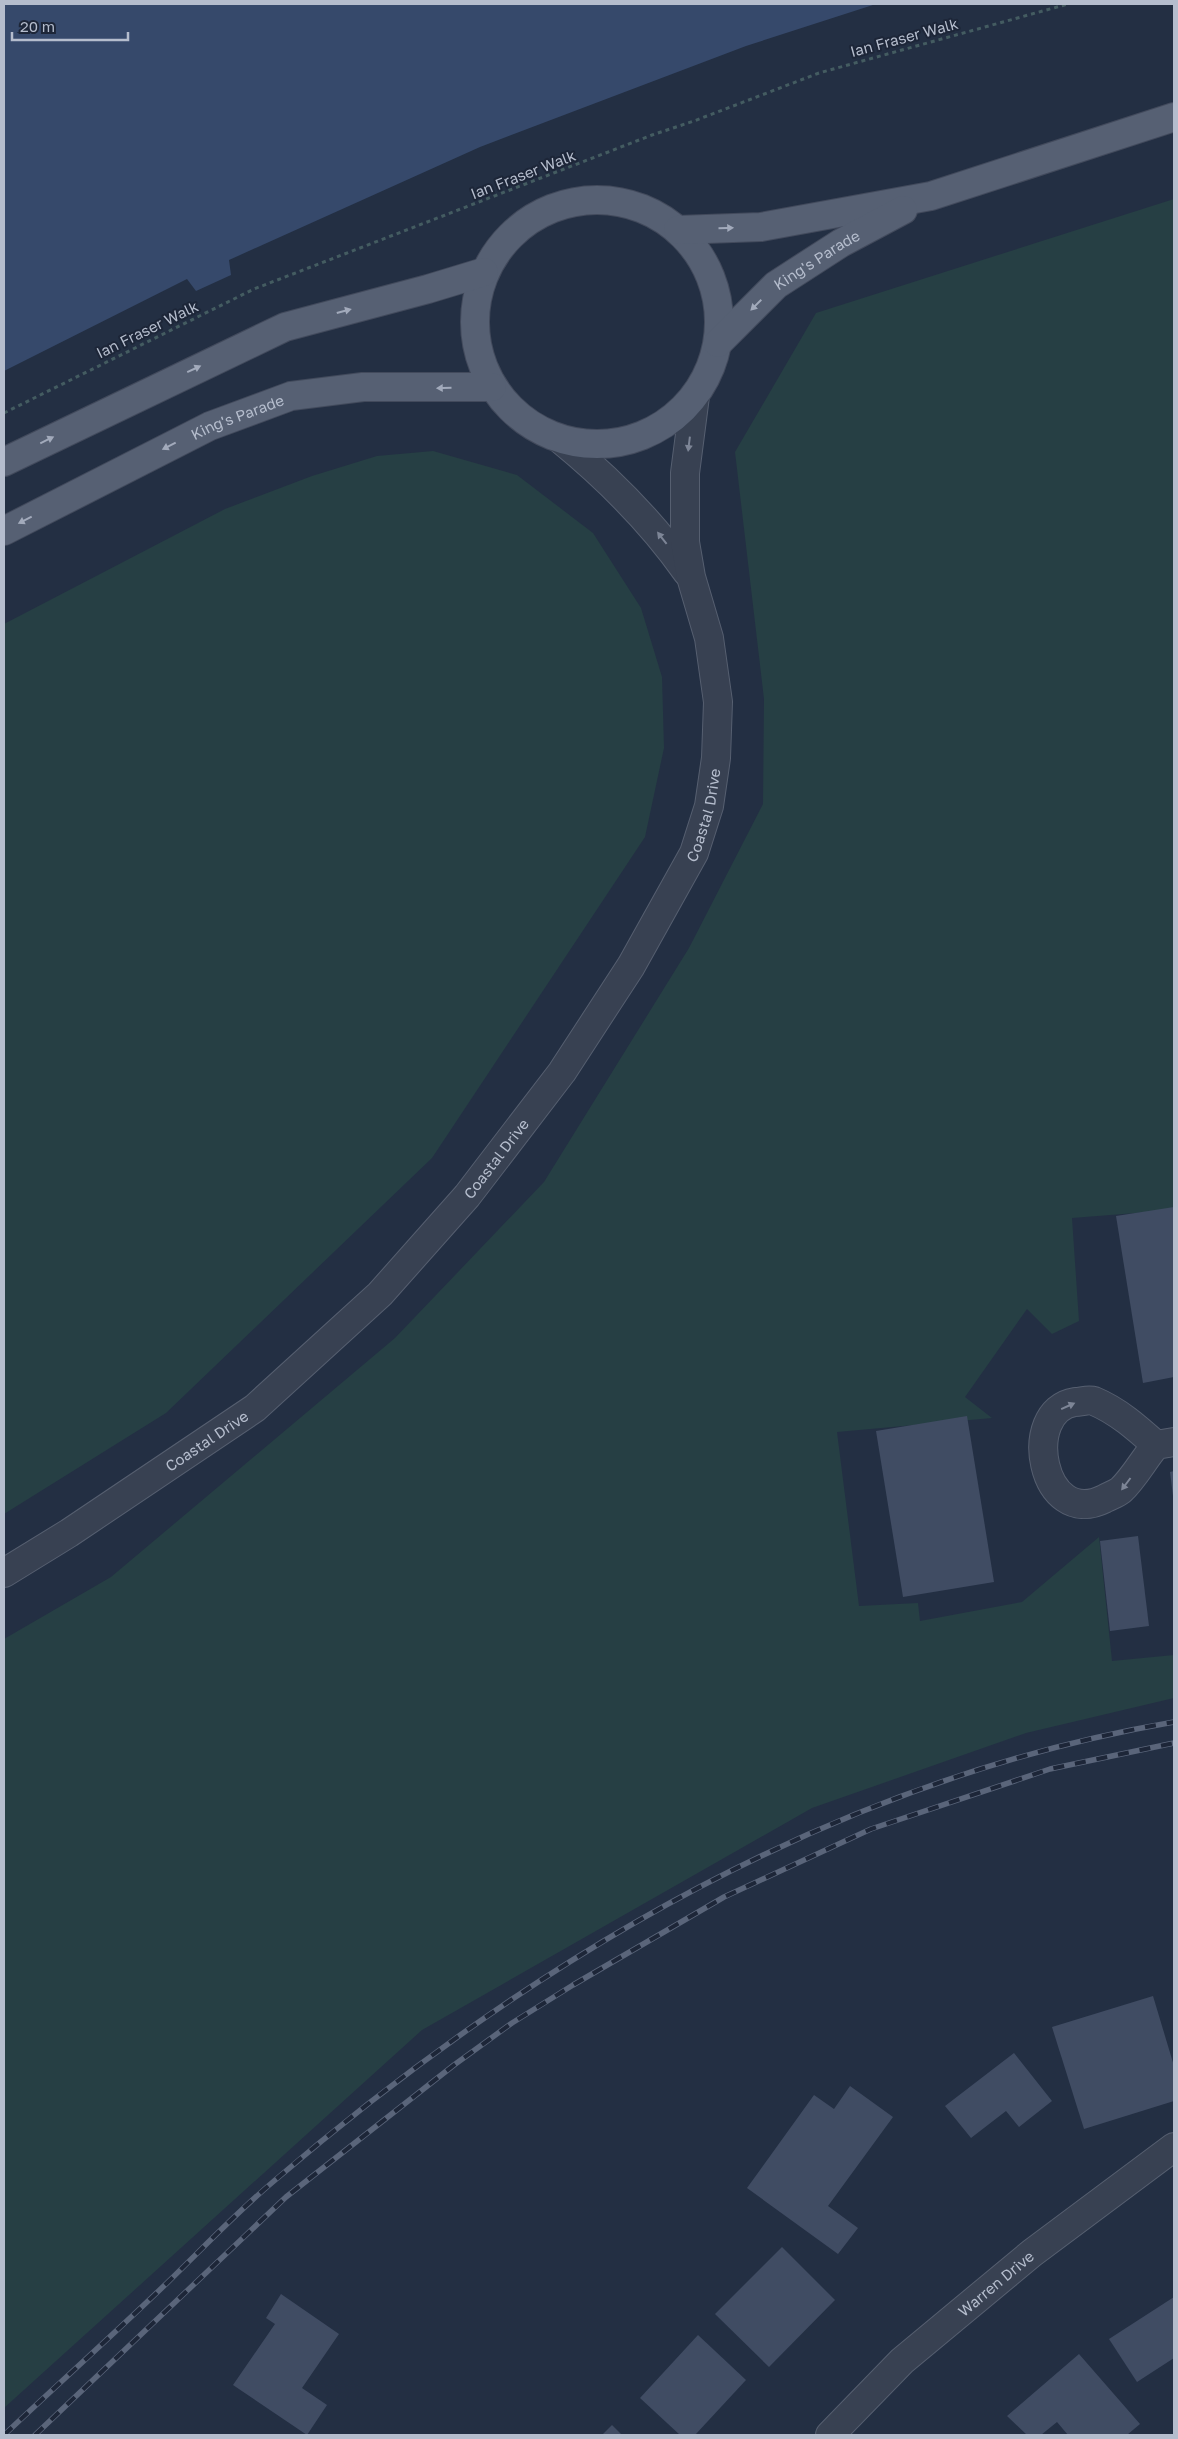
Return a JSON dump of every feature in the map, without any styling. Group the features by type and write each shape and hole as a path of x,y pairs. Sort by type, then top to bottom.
{"main road":[{"name":"King's Parade","path":"678,230 761,227 930,196 1174,117"},
{"name":"King's Parade","path":"718,343 776,285 840,243 930,196"},
{"path":"605,200 631,205 657,215 678,230 699,254 713,282 720,320 718,343 706,378 695,396 676,416 649,433 637,438 601,444 560,439 537,429 511,410 492,387 482,367 474,336 476,300 484,272 496,253 518,228 544,212 572,202 605,200"},
{"path":"4,462 285,327 484,272"},
{"name":"King's Parade","path":"4,531 210,426 291,396 363,387 492,387"}],"street":[{"name":"Coastal Drive","path":"4,1573 69,1533 254,1408 380,1294 467,1196 562,1072 631,966 694,853 709,806 716,758 718,702 709,638 691,577 685,542 685,474 695,396"},
{"name":"Coastal Drive","path":"560,439 600,471 625,496 661,536 691,577"},
{"name":"Warren Drive","path":"830,2435 902,2361 1032,2253 1174,2147"}],"path":[{"name":"Ian Fraser Walk","path":"4,413 254,290 652,135 819,73 1068,4"}],"green space":[{"path":"1174,199 1174,1210 1072,1218 1079,1321 1052,1334 1027,1309 965,1397 992,1418 837,1432 859,1606 918,1603 920,1621 1022,1602 1099,1537 1112,1661 1174,1655 1174,1698 1026,1733 812,1808 422,2030 4,2408 4,1639 111,1577 395,1338 544,1182 689,948 763,804 764,699 735,452 816,313"},
{"path":"433,451 517,475 593,533 641,608 662,677 664,748 645,837 432,1158 166,1413 4,1514 4,624 225,509 312,476 377,456"}],"water":[{"path":"4,4 876,4 746,46 480,147 229,260 231,275 196,291 187,279 4,371"}],"building":[{"path":"1174,1207 1174,1377 1143,1383 1116,1216"},
{"path":"967,1416 994,1582 903,1597 876,1431"},
{"path":"1174,1471 1174,1496 1173,1496 1170,1472"},
{"path":"1138,1536 1149,1626 1110,1631 1100,1541"},
{"path":"1153,1996 1174,2066 1174,2101 1084,2129 1052,2027"},
{"path":"1014,2053 1052,2101 1019,2127 1006,2111 971,2138 945,2106"},
{"path":"850,2086 893,2117 828,2206 858,2228 838,2254 747,2188 814,2095 834,2109"},
{"path":"782,2247 835,2300 769,2367 715,2314"},
{"path":"281,2294 339,2334 302,2388 327,2405 307,2435 233,2385 275,2324 266,2318"},
{"path":"1174,2297 1174,2358 1137,2382 1109,2339"},
{"path":"698,2335 746,2380 695,2435 680,2435 640,2398"},
{"path":"1079,2354 1140,2424 1127,2435 1068,2435 1057,2422 1041,2435 1027,2435 1007,2416"},
{"path":"612,2425 622,2435 602,2435"}],"railway":[{"path":"4,2435 274,2181 373,2100 476,2024 583,1954 694,1890 809,1834 927,1787 1049,1749 1174,1722"},
{"path":"35,2435 286,2197 454,2065 512,2023 573,1985 724,1897 871,1829 1050,1769 1174,1743"}]}
